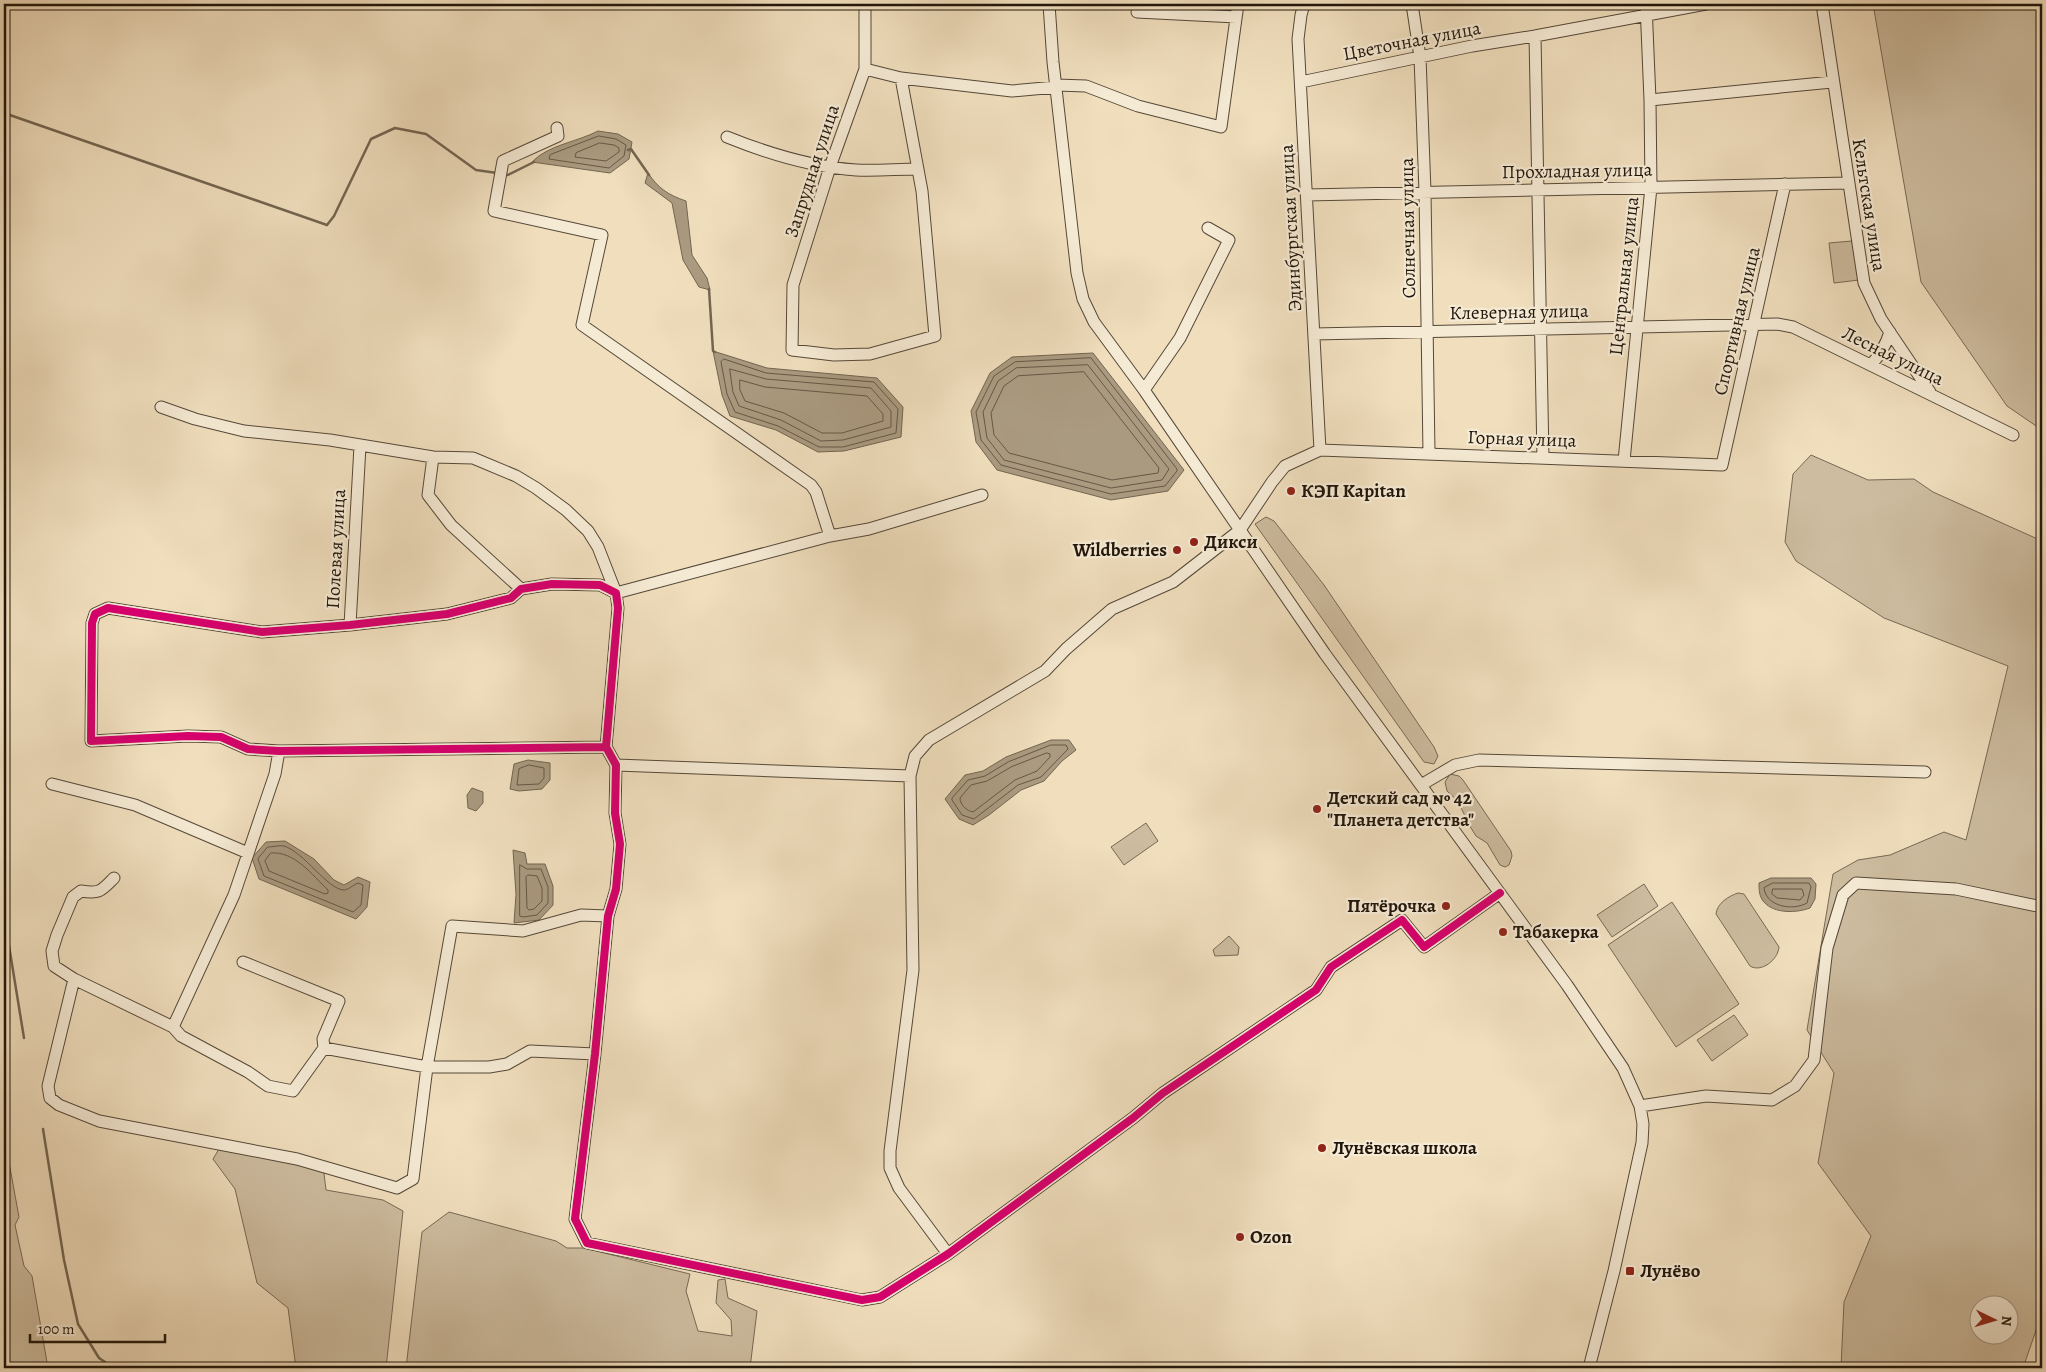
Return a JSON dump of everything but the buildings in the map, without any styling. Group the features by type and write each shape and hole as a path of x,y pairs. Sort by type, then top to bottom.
{"street":[{"name":"Запрудная улица","path":"865,4 865,69 830,167 793,285 792,350 834,355 870,354 935,336 922,191 918,169"},
{"path":"1049,4 1056,86 1077,273 1083,299 1094,322 1144,390 1326,654 1567,985 1618,1061 1640,1106 1643,1124 1642,1143 1614,1271 1589,1368"},
{"path":"865,69 901,78 1012,91 1056,86 1086,86 1138,106 1221,127 1238,4"},
{"name":"Эдинбургская улица","path":"1304,4 1298,39 1320,450"},
{"name":"Солнечная улица","path":"1412,4 1420,56 1425,192 1429,453"},
{"name":"Цветочная улица","path":"1301,82 1420,56 1535,36 1647,9 1706,4"},
{"name":"Кельтская улица","path":"1822,4 1832,82 1864,283 1881,319 1931,394"},
{"name":"Центральная улица","path":"1624,460 1651,187 1647,9"},
{"path":"1137,12 1236,17"},
{"path":"1535,36 1543,458"},
{"path":"727,137 784,158 830,167 858,170 918,169 901,78"},
{"path":"1650,100 1832,82"},
{"path":"557,128 558,136 503,161 494,211 602,235 582,325 811,485 816,492 830,536"},
{"name":"Прохладная улица","path":"1307,195 1848,183"},
{"name":"Спортивная улица","path":"1722,465 1785,184"},
{"path":"1144,390 1180,338 1229,240 1208,228"},
{"name":"Лесная улица","path":"1754,325 1776,324 1793,327 2013,435"},
{"name":"Клеверная улица","path":"1314,334 1754,325"},
{"path":"1871,365 1879,356 1890,332"},
{"path":"161,407 195,419 244,431 330,440 433,457 473,458 516,476 551,499 588,531 598,547 616,593 618,608 606,747 616,765 615,813 620,844 616,889 608,916 595,1054 575,1219 587,1243 862,1300 880,1297 948,1254 1133,1118 1163,1093 1316,990 1331,967 1402,920 1424,947 1500,893"},
{"name":"Полевая улица","path":"350,625 360,446"},
{"path":"948,1254 899,1188 890,1168 890,1151 913,970 910,776 915,756 929,740 1045,671 1066,649 1112,609 1173,582 1240,530 1285,466 1320,450"},
{"name":"Горная улица","path":"1320,450 1722,465"},
{"path":"433,457 428,495 451,525 521,589"},
{"path":"606,747 279,751 248,749 221,737 188,736 90,741 92,624 95,614 108,608 262,632 350,625 447,614 511,598 521,589 552,584 600,585 616,593 830,536 869,529 982,495"},
{"path":"173,1027 234,895 275,774 279,751"},
{"path":"1421,785 1455,765 1479,760 1925,772"},
{"path":"616,765 910,776"},
{"path":"52,784 136,805 248,853"},
{"path":"114,878 101,891 94,893 81,891 73,897 52,951 54,966 74,979 173,1027 181,1036 248,1072 268,1086 293,1091 324,1048 323,1039 339,1001 243,962"},
{"path":"1640,1106 1706,1096 1772,1100 1795,1086 1814,1060 1827,948 1843,895 1856,883 1956,889 2042,907"},
{"path":"74,979 48,1086 50,1098 59,1104 99,1121 297,1159 397,1188 413,1179 427,1068 452,926 523,931 581,915 608,916"},
{"path":"324,1048 427,1068 489,1067 507,1064 530,1051 595,1054"}],"shaded area":[{"path":"1873,4 2042,4 2042,430 2007,406 1921,282"},
{"path":"1852,241 1859,280 1834,283 1829,243"},
{"path":"1811,455 1868,480 1914,479 1933,492 2042,541 2042,1313 2023,1368 1841,1368 1844,1302 1871,1236 1818,1163 1834,1073 1807,1030 1833,874 1858,860 1890,855 1944,832 1966,840 2008,666 1884,618 1796,561 1785,542 1793,474"},
{"path":"1266,517 1274,521 1324,585 1434,747 1438,756 1434,764 1424,762 1255,524"},
{"path":"1450,774 1459,776 1463,780 1511,851 1512,856 1509,865 1505,867 1500,865 1487,843 1476,836 1457,800 1447,791 1445,782"},
{"path":"1146,823 1158,841 1124,865 1111,847"},
{"path":"1644,884 1658,906 1612,937 1597,915"},
{"path":"1738,893 1744,894 1779,947 1772,961 1759,968 1750,966 1716,914 1721,903"},
{"path":"1672,902 1739,1004 1676,1047 1608,945"},
{"path":"1229,936 1239,947 1238,955 1215,956 1213,950"},
{"path":"1734,1015 1748,1035 1712,1061 1697,1040"},
{"path":"4,1135 19,1217 15,1225 24,1266 32,1276 48,1368 4,1368"},
{"path":"222,1144 323,1165 326,1190 383,1200 403,1211 386,1368 296,1368 288,1308 257,1283 235,1189 213,1159"},
{"path":"449,1212 556,1241 567,1248 584,1248 690,1274 686,1291 698,1331 732,1336 731,1320 716,1303 718,1280 725,1279 728,1298 757,1311 750,1368 406,1368 422,1232"}],"water":[{"path":"598,131 618,134 632,142 629,159 610,173 532,162 554,148"},
{"path":"648,173 664,190 686,201 692,255 707,278 710,290 699,287 683,260 672,203 645,183"},
{"path":"713,351 767,368 877,378 903,407 901,437 844,451 818,452 776,430 730,416 722,395"},
{"path":"1093,353 1184,470 1168,491 1111,500 997,470 976,442 971,411 990,373 1012,357"},
{"path":"1051,740 1069,740 1076,750 1062,761 1044,781 1021,790 973,825 959,819 945,799 965,775 983,771 1006,757"},
{"path":"528,760 550,763 550,780 542,789 519,791 510,789 514,764"},
{"path":"472,788 483,792 483,803 476,811 468,808 467,795"},
{"path":"285,841 314,859 334,880 344,885 358,877 370,882 367,907 356,919 259,879 252,858 266,842"},
{"path":"513,850 525,853 527,864 545,864 553,886 553,905 539,920 514,923 516,894"},
{"path":"1771,878 1811,878 1816,884 1815,899 1810,908 1799,911 1786,911 1768,906 1761,898 1759,883"}],"waterway":[{"path":"4,113 327,225 334,216 371,139 395,128 426,134 476,170 497,173"},
{"path":"628,150 631,149 649,175"},
{"path":"505,174 508,175 534,162"},
{"path":"709,289 713,351 715,352"},
{"path":"4,915 24,1038"},
{"path":"43,1129 64,1260 78,1324 99,1358 114,1368"}],"cycle path":[{"path":"606,747 279,751 248,749 221,737 188,736 91,741 92,623 95,614 108,608 262,632 350,625 447,614 511,598 521,589 552,584 600,585 616,593 618,608 606,747 616,765 615,813 620,844 616,889 608,916 595,1054 575,1219 587,1243 862,1300 880,1297 948,1254 1133,1118 1163,1093 1316,990 1331,967 1402,920 1424,947 1500,893"}],"place":[{"name":"КЭП Kapitan","path":"1291,491"},
{"name":"Дикси","path":"1194,542"},
{"name":"Wildberries","path":"1177,550"},
{"name":"Детский сад № 42 \"Планета детства\"","path":"1317,809"},
{"name":"Пятёрочка","path":"1446,906"},
{"name":"Табакерка","path":"1503,932"},
{"name":"Лунёвская школа","path":"1322,1148"},
{"name":"Ozon","path":"1240,1237"},
{"name":"Лунёво","path":"1630,1271"}]}
